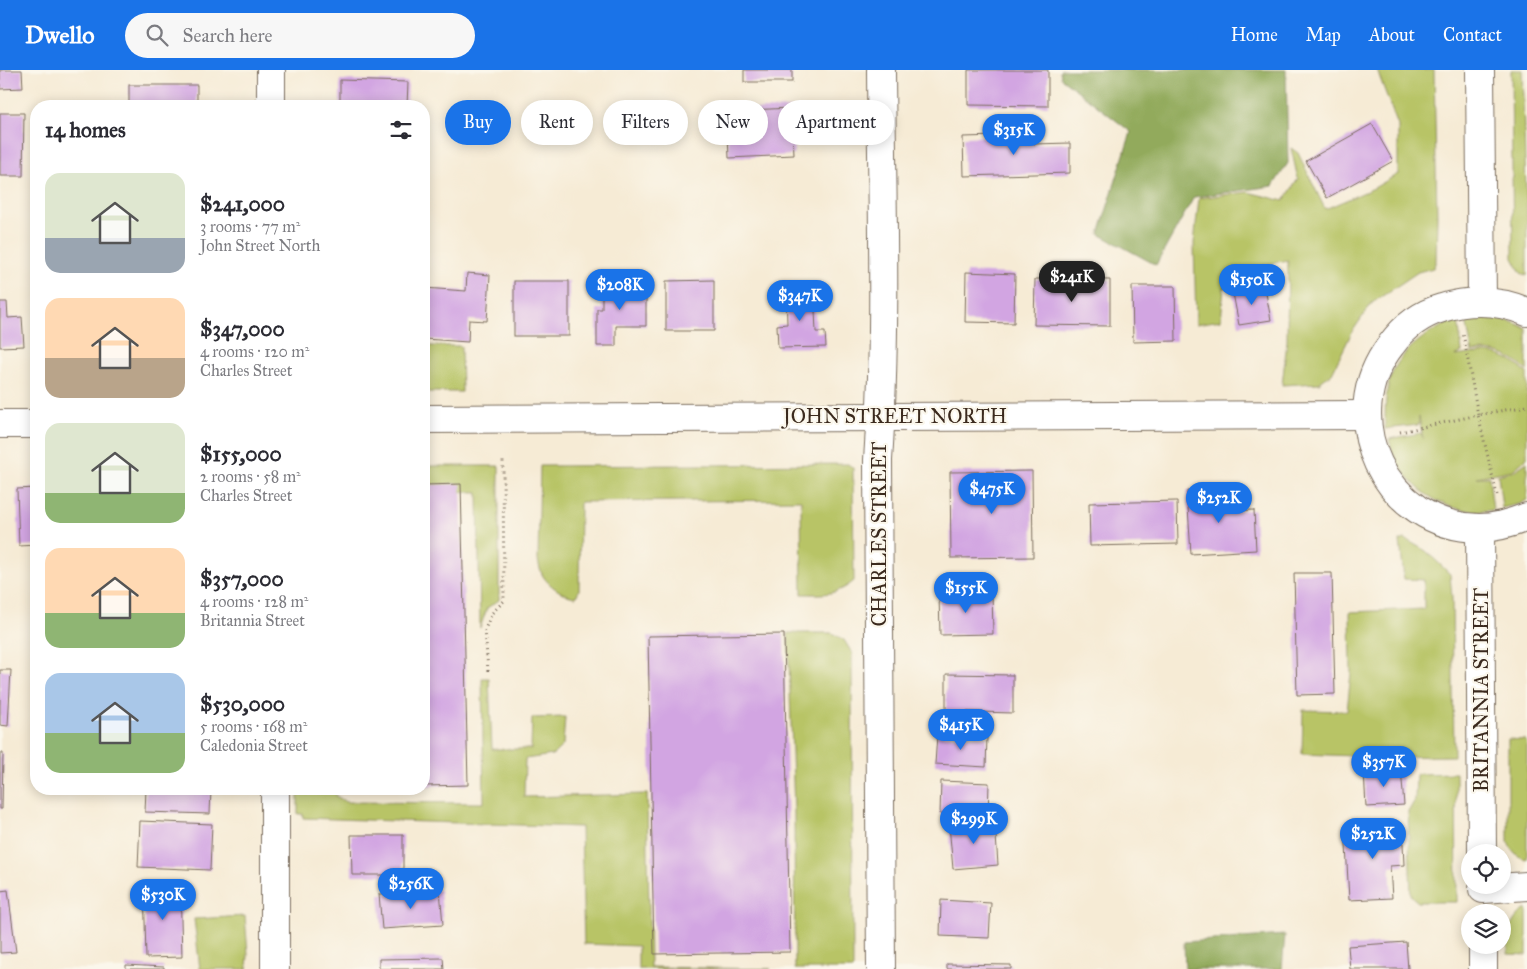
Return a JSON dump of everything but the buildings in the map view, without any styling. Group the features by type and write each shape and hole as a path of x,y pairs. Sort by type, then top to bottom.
{"street":[{"path":"270,70 271,100"},
{"name":"CHARLES STREET","path":"881,70 884,292 878,460 881,969"},
{"path":"1480,70 1482,302"},
{"path":"1527,312 1515,307 1482,302 1461,302 1429,312 1401,331 1380,358 1368,390 1366,414 1372,451 1384,477 1403,498 1426,514 1452,525 1480,528 1507,525 1527,517"},
{"name":"JOHN STREET NORTH","path":"430,419 1366,414"},
{"path":"0,424 30,424"},
{"name":"BRITANNIA STREET","path":"1480,528 1482,844"},
{"path":"275,795 275,969"},
{"path":"1483,896 1527,886"},
{"path":"1483,954 1483,969"}],"path":[{"path":"1480,528 1500,506 1478,415 1460,321 1482,302"},
{"path":"1397,432 1527,406"},
{"path":"488,672 485,629 492,613 504,601 503,461"}],"green space":[{"path":"1060,70 1286,70 1288,163 1273,186 1194,197 1156,265 1099,234 1131,132 1061,78"},
{"path":"1377,70 1434,70 1436,261 1433,268 1418,272 1372,303 1352,332 1332,373 1319,383 1282,385 1287,341 1288,260 1264,265 1259,283 1224,288 1221,320 1196,324 1194,243 1199,198 1248,192 1284,201 1298,179 1291,148 1298,153 1325,209 1374,188 1398,174 1398,126"},
{"path":"1511,70 1522,70 1527,276 1521,273 1513,258"},
{"path":"1480,317 1511,322 1527,329 1527,371 1515,361 1502,354 1488,351 1472,352 1466,320"},
{"path":"1458,319 1462,352 1456,356 1477,353 1494,354 1502,356 1518,365 1527,373 1527,458 1513,470 1477,477 1489,477 1493,510 1465,510 1439,502 1427,495 1406,476 1392,452 1389,439 1421,433 1423,439 1419,417 1419,425 1385,429 1388,385 1395,368 1417,342 1437,329"},
{"path":"430,346 461,346 462,392 430,392"},
{"path":"1527,462 1527,500 1520,504 1502,508 1498,475 1514,471"},
{"path":"848,464 853,468 854,581 835,592 802,594 801,500 580,502 579,590 576,597 562,593 553,587 540,570 538,560 540,466"},
{"path":"430,466 499,466 499,600 487,608 480,628 478,492 430,491"},
{"path":"1405,539 1426,551 1450,574 1454,756 1380,757 1302,754 1303,710 1347,711 1351,673 1350,612 1424,609 1424,580 1404,579 1400,541"},
{"path":"788,633 832,633 844,640 852,653 853,969 795,969 794,810"},
{"path":"482,678 489,678 492,749 531,749 532,718 565,717 563,745 553,755 525,759 524,797 647,794 650,967 771,969 638,969 638,946 584,944 581,827 303,818 303,814 298,814 298,795 336,795 346,802 484,803"},
{"path":"1508,739 1525,740 1527,745 1527,859 1513,851 1511,844 1508,842"},
{"path":"1456,773 1457,902 1418,902 1411,896 1408,812 1415,800 1416,774"},
{"path":"1527,909 1527,955 1508,954 1511,954 1511,928 1516,917"},
{"path":"245,916 248,954 247,969 200,969 194,919"},
{"path":"1285,935 1282,969 1185,969 1184,942"}]}
